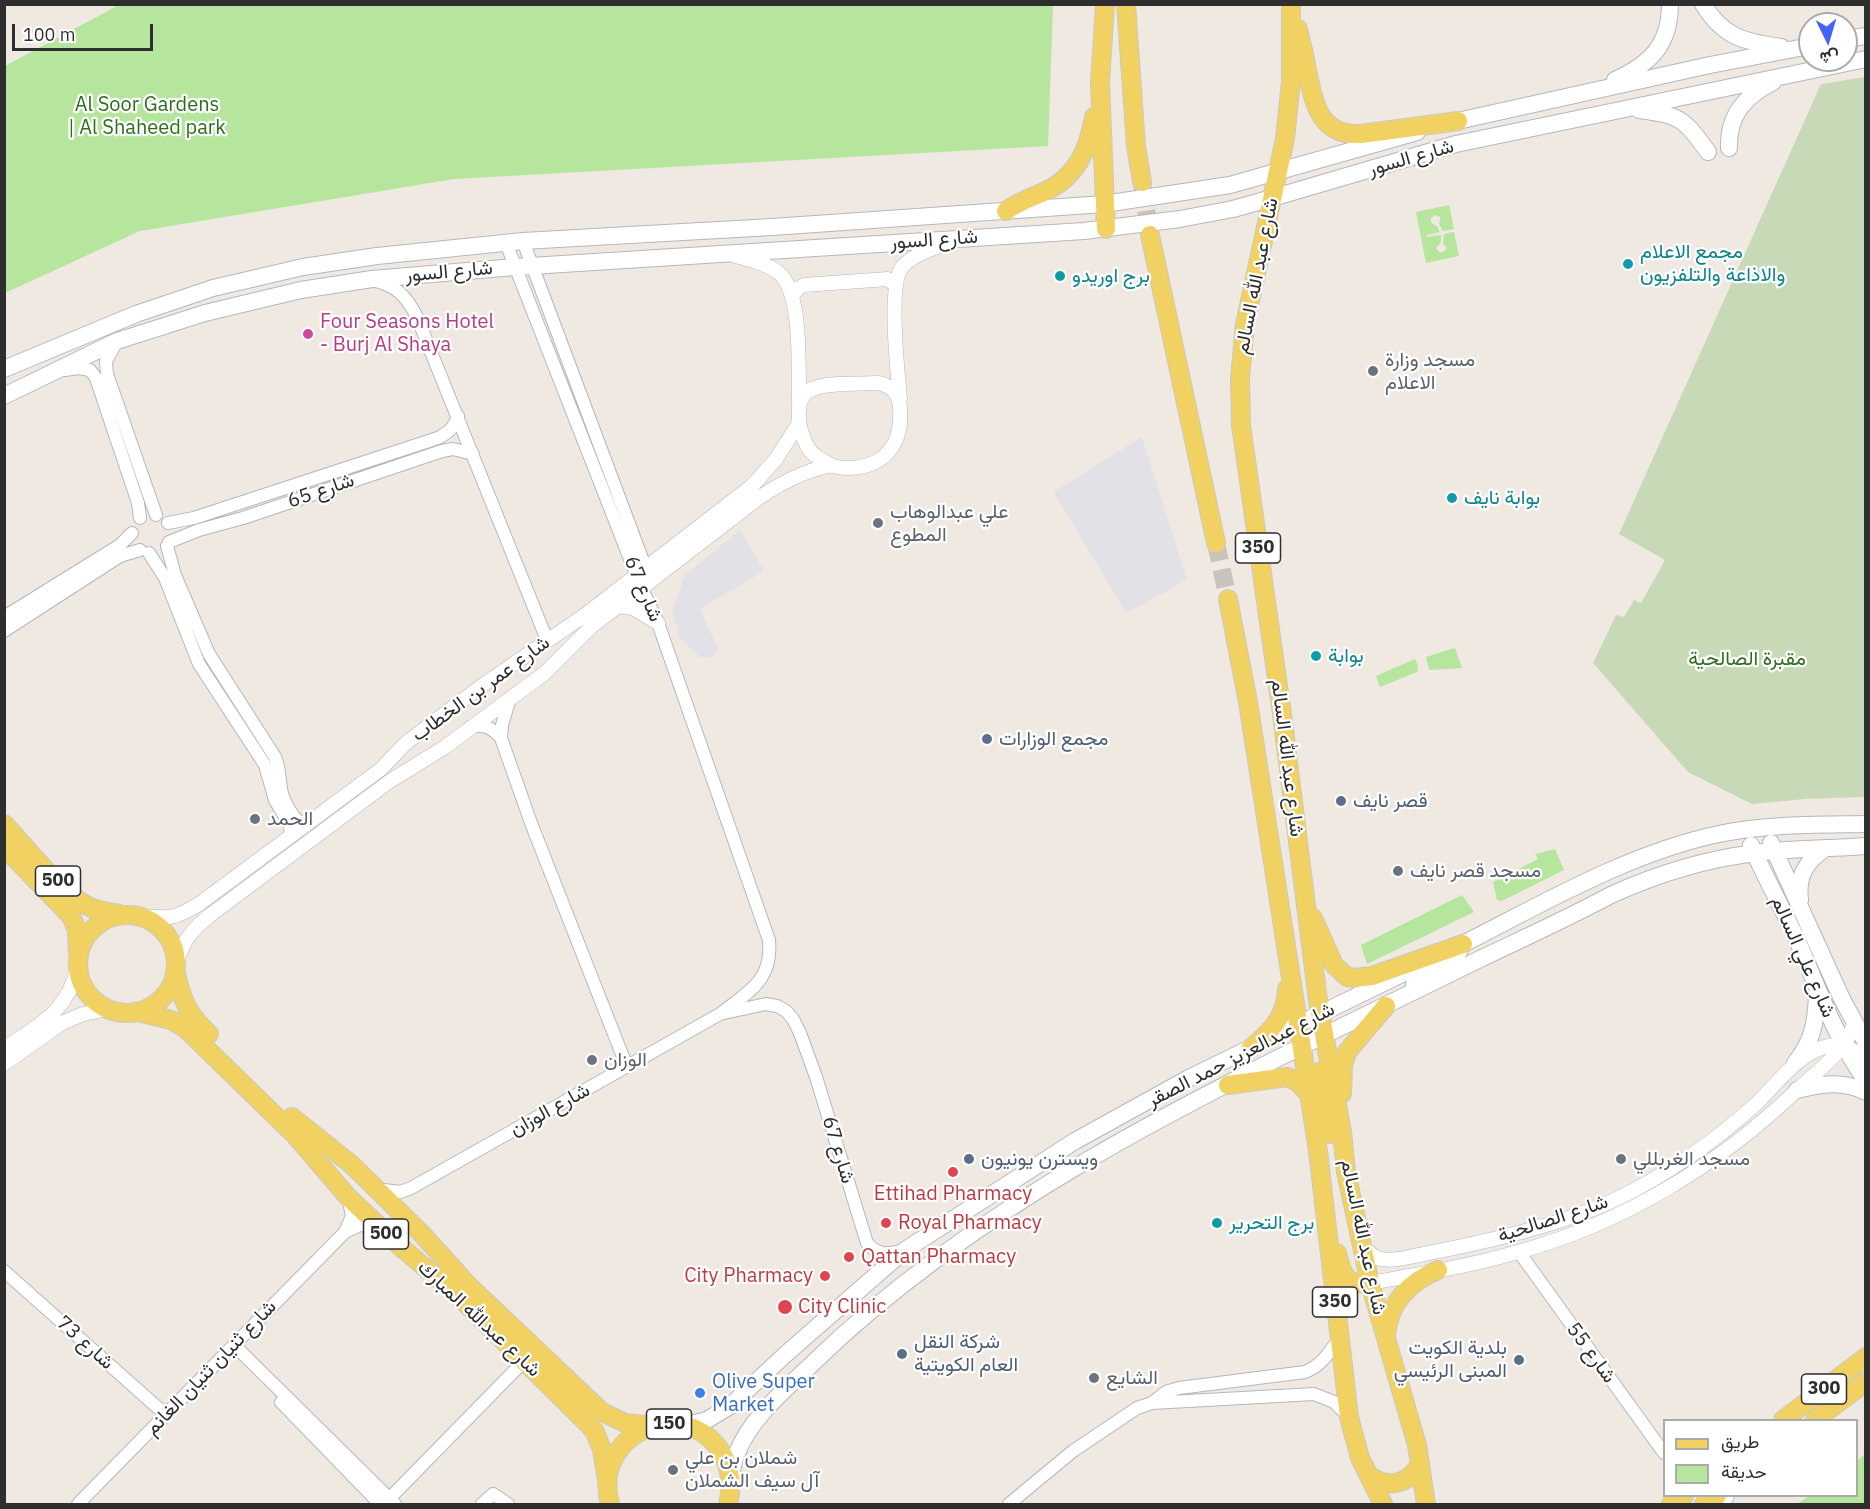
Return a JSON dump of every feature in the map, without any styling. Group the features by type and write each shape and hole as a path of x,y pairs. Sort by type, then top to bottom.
{"main road":[{"path":"1105,4 1100,82 1106,229"},
{"path":"1126,4 1136,146 1142,182"},
{"path":"1291,4 1314,101 1321,116 1332,126 1346,133 1361,134 1458,121"},
{"name":"شارع عبد الله السالم","path":"1291,4 1291,81 1285,139 1245,324 1240,379 1241,425 1282,714 1304,898 1312,1042 1342,1132 1344,1159 1370,1283 1405,1401 1420,1464 1426,1504"},
{"path":"1589,91 1626,75 1650,58 1660,46 1668,29 1670,4"},
{"path":"1703,4 1713,20 1731,34 1749,42 1798,47"},
{"name":"شارع السور","path":"4,369 136,314 213,288 313,265 523,241 1104,204 1178,194 1230,185 1278,173 1458,121 1589,91 1798,48"},
{"name":"شارع السور","path":"4,396 45,374 117,341 206,313 301,290 372,279 515,267 1106,229 1180,219 1272,198 1456,144 1866,58"},
{"path":"1729,148 1731,123 1743,102 1761,88 1790,74"},
{"path":"1006,211 1017,203 1060,184 1076,168 1088,145 1100,82"},
{"path":"1626,108 1677,117 1690,127 1708,153"},
{"name":"350","path":"1150,235 1216,543"},
{"name":"شارع عبد الله السالم","path":"1228,600 1248,702 1285,943 1309,1020 1312,1042 1308,1093 1318,1151 1349,1417 1360,1458 1383,1504"},
{"name":"500","path":"4,824 64,887 85,905 99,911 154,922 173,946 176,967"},
{"name":"شارع عبدالعزيز حمد الصقر","path":"730,1480 736,1455 760,1418 831,1345 912,1277 1014,1205 1096,1157 1228,1084 1611,895 1650,878 1664,865 1695,855 1768,838 1866,824"},
{"path":"1768,838 1846,834 1866,829"},
{"name":"شارع عبدالعزيز حمد الصقر","path":"683,1426 707,1420 730,1406 905,1250 1087,1133 1189,1078 1504,922 1645,856 1710,836 1750,844 1768,838 1826,848 1866,846"},
{"name":"شارع علي السالم","path":"1768,838 1800,906 1818,990 1844,1045 1866,1081"},
{"name":"شارع علي السالم","path":"1750,844 1866,1043"},
{"name":"500","path":"4,847 71,916 77,930 78,963 86,992 97,1003 108,1009 122,1013 138,1012"},
{"path":"1800,906 1800,878 1810,860 1826,848"},
{"path":"1276,883 1291,919 1309,1020"},
{"path":"1304,898 1332,961 1337,969 1347,976 1367,977 1463,944"},
{"path":"78,963 83,942 94,928 108,919 132,916"},
{"path":"1417,991 1414,981 1418,973 1487,937 1504,922"},
{"path":"1250,1049 1276,1026 1284,1010 1287,993 1285,943"},
{"path":"138,1012 151,1007 163,998 171,986 176,967"},
{"name":"شارع عبدالله المبارك","path":"176,967 180,992 193,1018 302,1127 346,1160 468,1285 602,1412 625,1424 655,1426"},
{"path":"1795,1063 1809,1044 1814,1030 1818,990"},
{"path":"1342,1132 1345,1056 1352,1043 1386,1006"},
{"name":"شارع عبدالله المبارك","path":"138,1012 171,1020 185,1028 294,1134 348,1197 414,1259 457,1295 595,1432 602,1450 608,1497"},
{"path":"1312,1042 1328,1127 1344,1159"},
{"path":"1228,1084 1287,1077 1296,1081 1308,1093"},
{"path":"1797,1090 1832,1083 1844,1084 1866,1092"},
{"path":"1318,1151 1331,1229 1344,1274 1353,1283 1359,1285 1370,1283"},
{"path":"329,1177 329,1169 334,1162 346,1160"},
{"path":"414,1259 427,1256 430,1244"},
{"path":"1386,1340 1390,1316 1402,1294 1420,1278 1438,1270"},
{"name":"300","path":"1784,1419 1866,1357"},
{"name":"300","path":"1816,1419 1866,1382"},
{"name":"150","path":"608,1497 612,1462 625,1443 639,1432 669,1424 683,1426 701,1433 713,1442 723,1456 730,1480 728,1504"},
{"path":"1369,1475 1387,1484 1397,1483 1407,1480 1420,1464"}],"street":[{"path":"726,253 765,265 780,275 793,295 797,326 799,416 809,449 819,459 831,465 845,469 862,468 877,462 888,453 897,440 902,422 894,309 895,285 901,267 913,257 957,238"},
{"name":"شارع 67","path":"523,241 769,940"},
{"name":"شارع 67","path":"506,243 643,577"},
{"path":"372,279 391,285 401,292 411,304 547,640"},
{"path":"793,295 798,288 804,285 888,279 895,285"},
{"path":"117,341 106,362 106,374 156,515"},
{"path":"45,374 78,368 90,370 96,378 138,502 140,518"},
{"path":"799,416 803,397 811,389 821,386 878,382 894,390 900,399"},
{"name":"شارع 65","path":"168,523 194,518 438,438 449,432 458,416"},
{"name":"شارع عمر بن الخطاب","path":"176,967 183,944 190,932 209,916 390,781 445,747 545,673 591,627 617,606 643,577 753,485 776,459 799,416"},
{"name":"شارع 65","path":"168,544 199,530 243,518 442,451 453,449 473,454"},
{"path":"776,459 787,466 791,478"},
{"name":"شارع عمر بن الخطاب","path":"132,916 164,918 179,916 199,904 381,769 406,743 427,727 547,640 760,497 791,478 831,465"},
{"path":"291,836 290,826 272,793 265,765 199,664 162,572 133,540 134,524 140,518 151,514 168,523 171,532 168,544 175,574 208,654 275,757 279,790 285,803 297,821 308,824"},
{"path":"4,617 120,544 132,533"},
{"path":"4,630 120,556 145,551 159,552 168,544"},
{"path":"617,606 633,608 658,623"},
{"path":"528,654 533,652 544,657 547,667 545,673"},
{"path":"501,738 510,698"},
{"path":"470,727 486,725 494,729 501,738 531,823 627,1067"},
{"path":"427,727 425,732 429,743 433,747 445,747"},
{"name":"شارع الوزان","path":"376,1189 400,1192 411,1188 720,1014 758,984 771,957 769,940"},
{"path":"4,1049 61,1006 70,992 78,963"},
{"name":"شارع الوزان","path":"720,1014 766,1004 777,1006 793,1019"},
{"path":"4,1064 62,1023 83,1014 108,1009"},
{"name":"شارع 67","path":"793,1019 816,1077 867,1243 874,1250 883,1253 905,1250"},
{"name":"شارع الصالحية","path":"1370,1283 1519,1252 1612,1219 1647,1202 1703,1166 1773,1113 1844,1045 1854,1024"},
{"path":"1844,1045 1866,1059"},
{"name":"شارع الصالحية","path":"1362,1245 1371,1256 1384,1261 1399,1259 1513,1235 1581,1214 1638,1188 1705,1146 1754,1106 1795,1063 1818,1048 1844,1045"},
{"path":"345,1233 352,1216 348,1197"},
{"path":"1519,1252 1519,1244 1523,1238 1581,1214"},
{"path":"345,1233 360,1225 378,1226"},
{"name":"شارع ثنيان ثنيان الغانم","path":"78,1504 345,1233"},
{"name":"شارع 55","path":"1519,1252 1663,1450"},
{"name":"شارع 73","path":"4,1271 165,1415"},
{"path":"1008,1504 1073,1451 1137,1408 1152,1402 1166,1392 1179,1388 1294,1373 1314,1368 1327,1356 1339,1338"},
{"path":"232,1348 387,1503 525,1360"},
{"path":"1294,1373 1300,1377 1302,1384 1295,1394"},
{"path":"1152,1402 1314,1394 1324,1396 1342,1408 1349,1417"},
{"path":"482,1504 495,1494 508,1504"}],"shaded area":[{"path":"1142,437 1187,580 1126,613 1054,492"},
{"path":"740,530 764,571 700,609 718,649 711,658 700,657 680,638 672,612 685,575"}],"green space":[{"name":"Al Soor Gardens | Al Shaheed park","path":"119,5 1053,5 1048,146 454,179 140,231 5,293 5,66"},
{"name":"مقبرة الصالحية","path":"1865,77 1865,797 1752,804 1688,772 1593,663 1616,615 1624,617 1634,600 1641,603 1665,560 1619,534 1821,84"},
{"path":"1449,205 1454,229 1443,231 1439,224 1440,217 1435,215 1431,218 1431,223 1437,226 1440,232 1427,235 1427,237 1441,235 1441,242 1436,248 1439,252 1443,252 1447,248 1443,243 1444,234 1454,232 1459,256 1426,263 1416,212"},
{"path":"1455,648 1462,668 1429,670 1426,657"},
{"path":"1415,659 1418,666 1417,672 1380,687 1376,676"},
{"path":"1555,849 1564,870 1502,901 1497,900 1493,882 1538,859 1535,854"},
{"path":"1462,895 1474,912 1367,964 1361,945"},
{"path":"1865,1454 1865,1504 1797,1504 1808,1497 1858,1497 1858,1460"}],"tunnel":[{"path":"1142,184 1150,235"},
{"path":"1216,543 1228,599"}],"place":[{"name":"مجمع الاعلام والاذاعة والتلفزيون","path":"1628,264"},
{"name":"برج اوريدو","path":"1060,276"},
{"name":"Four Seasons Hotel - Burj Al Shaya","path":"308,334"},
{"name":"مسجد وزارة الاعلام","path":"1373,371"},
{"name":"بوابة نايف","path":"1452,498"},
{"name":"علي عبدالوهاب المطوع","path":"878,523"},
{"name":"بوابة","path":"1316,656"},
{"name":"مجمع الوزارات","path":"987,739"},
{"name":"قصر نايف","path":"1341,801"},
{"name":"الحمد","path":"255,819"},
{"name":"مسجد قصر نايف","path":"1398,871"},
{"name":"الوزان","path":"592,1060"},
{"name":"ويسترن يونيون","path":"969,1159"},
{"name":"مسجد الغربللي","path":"1621,1159"},
{"name":"Ettihad Pharmacy","path":"953,1172"},
{"name":"Royal Pharmacy","path":"886,1223"},
{"name":"برج التحرير","path":"1217,1223"},
{"name":"Qattan Pharmacy","path":"849,1257"},
{"name":"City Pharmacy","path":"825,1276"},
{"name":"City Clinic","path":"785,1307"},
{"name":"شركة النقل العام الكويتية","path":"902,1354"},
{"name":"بلدية الكويت المبنى الرئيسي","path":"1519,1360"},
{"name":"الشايع","path":"1094,1378"},
{"name":"Olive Super Market","path":"700,1393"},
{"name":"شملان بن علي آل سيف الشملان","path":"673,1470"}]}
